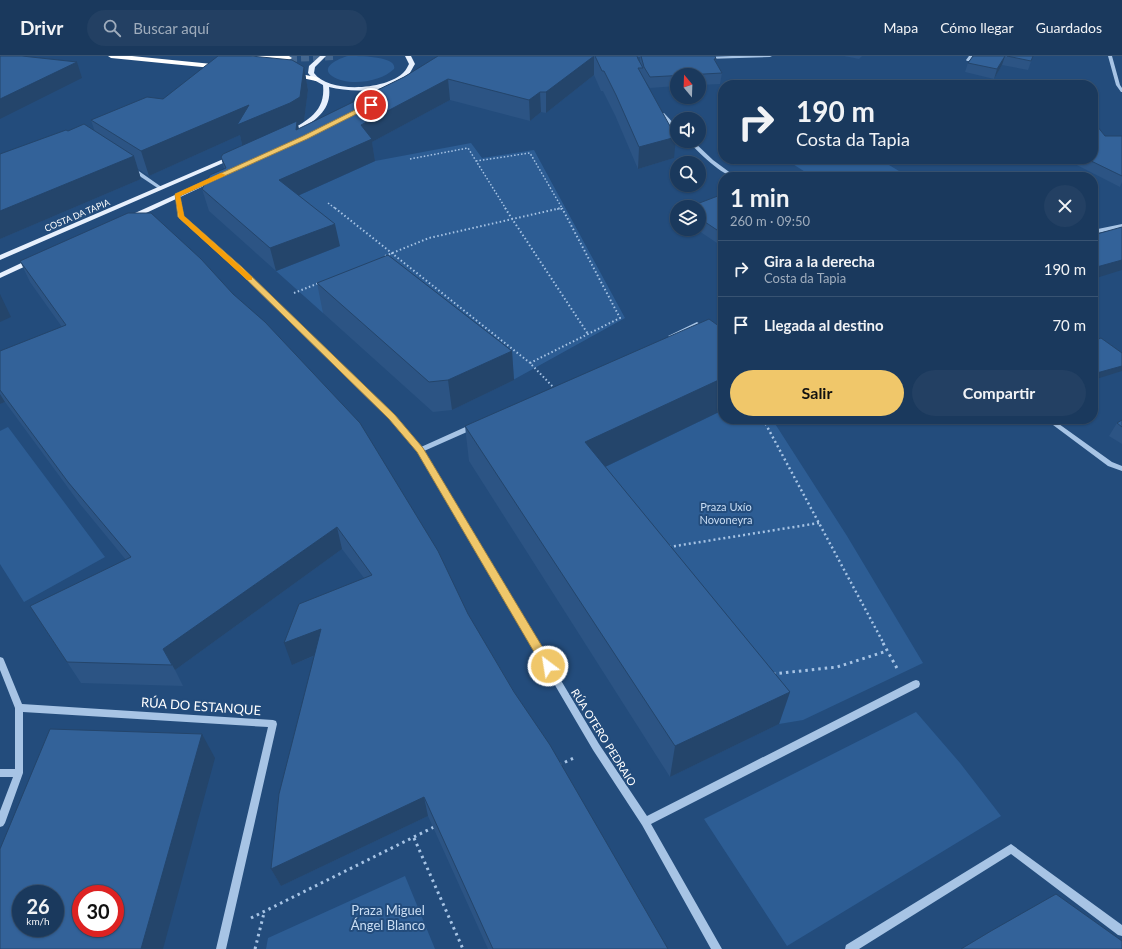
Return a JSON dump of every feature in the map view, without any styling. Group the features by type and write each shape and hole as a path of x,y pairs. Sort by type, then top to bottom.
{"highway":[{"path":"111,56 220,70 231,68"},
{"path":"230,56 289,58"},
{"path":"282,73 316,79"}],"main road":[{"path":"323,56 312,66 311,72 316,79 326,84 352,88 380,86 403,77 413,69 408,56"},
{"path":"391,91 398,86 403,77"},
{"path":"276,138 298,129 317,117 328,99 326,84"},
{"name":"COSTA DA TAPIA","path":"0,258 241,154"},
{"path":"120,221 226,173"},
{"path":"0,276 42,256"}],"street":[{"path":"699,58 770,56"},
{"path":"1110,56 1118,86 1122,91"},
{"path":"659,108 670,124"},
{"path":"697,148 711,161 727,172"},
{"path":"123,163 161,188"},
{"name":"RÚA OTERO PEDRAIO","path":"177,196 181,217 241,270 392,417 420,450 596,747 645,822 717,949"},
{"path":"1098,231 1122,226"},
{"path":"662,340 697,324"},
{"path":"420,450 482,422"},
{"path":"1055,424 1110,464 1122,469"},
{"path":"0,660 19,708 19,773 0,823"},
{"path":"645,822 912,686"},
{"name":"RÚA DO ESTANQUE","path":"19,708 273,724 221,949"},
{"path":"0,773 19,773"},
{"path":"850,949 1011,850 1122,931"}],"path":[{"path":"410,159 468,148 512,219 588,334"},
{"path":"476,161 530,153 562,208 620,318 530,363"},
{"path":"328,203 530,363 555,389"},
{"path":"384,257 429,238 562,208"},
{"path":"273,301 320,283"},
{"path":"766,424 887,650 912,686"},
{"path":"667,547 819,523"},
{"path":"772,674 837,668 887,650"},
{"path":"554,768 596,747"},
{"path":"225,931 442,824"},
{"path":"414,838 463,949"},
{"path":"255,949 264,912"}],"green space":[{"path":"348,56 384,59 390,61 394,65 394,69 381,77 364,82 347,81 332,76 329,73 329,66 332,63"},
{"path":"471,143 482,158 534,150 625,318 513,380 392,284 323,313 276,271 339,246 284,202 375,161"},
{"path":"793,164 887,164 901,172 805,172"},
{"name":"Praza Uxío Novoneyra","path":"718,412 718,424 775,424 847,536 923,663 803,720 779,724 584,477"},
{"path":"8,427 105,557 24,602 0,564 0,431"},
{"path":"916,712 960,763 1001,816 787,946 704,819"},
{"name":"Praza Miguel Ángel Blanco","path":"405,876 435,949 266,949 268,938"}],"building":[{"path":"0,56 22,56 77,62 0,99"},
{"path":"218,56 251,56 292,60 304,67 300,97 290,103 237,125 249,105 141,151 91,120 147,97 163,99"},
{"path":"438,56 594,56 546,92 540,92 529,100 448,79 361,125 372,139 279,180 335,224 270,248 202,189 210,175 226,168 221,157 223,154 297,121 296,130 404,77"},
{"path":"595,56 637,56 643,68 638,68 670,126 670,139 639,147 616,95 604,71 602,71"},
{"path":"641,56 715,56 716,59 714,59 722,73 706,74 706,68 670,68 670,76 650,77 644,67"},
{"path":"973,56 1005,56 997,69 968,63"},
{"path":"1007,56 1033,56 1031,61"},
{"path":"84,124 134,156 0,211 0,154 66,130 68,131"},
{"path":"1098,127 1105,136 1122,136 1122,176 1097,164"},
{"path":"718,196 718,231 706,223 706,200"},
{"path":"128,213 151,213 201,259 233,294 265,322 360,423 438,551 468,614 514,692 550,745 668,949 493,949 424,797 271,869 279,794 321,629 284,643 299,604 372,575 337,527 163,649 172,665 67,662 30,606 131,557 68,482 0,390 0,351 66,325 20,261"},
{"path":"1122,227 1122,260 1098,267 1098,234"},
{"path":"388,255 512,351 448,380 429,382 317,283"},
{"path":"709,319 718,325 718,380 585,442 790,692 675,746 465,426"},
{"path":"1101,338 1122,353 1122,366 1098,373 1098,339"},
{"path":"1122,420 1122,427 1117,423"},
{"path":"50,729 202,734 141,949 0,949 0,849"},
{"path":"1056,894 1122,941 1122,949 961,949 991,931"}],"tunnel":[{"path":"289,58 335,56"}],"slow traffic":[{"path":"223,175 177,196 181,217 250,278"}],"route":[{"path":"371,105 177,196 181,217 241,270 392,417 420,450 548,666"}]}
